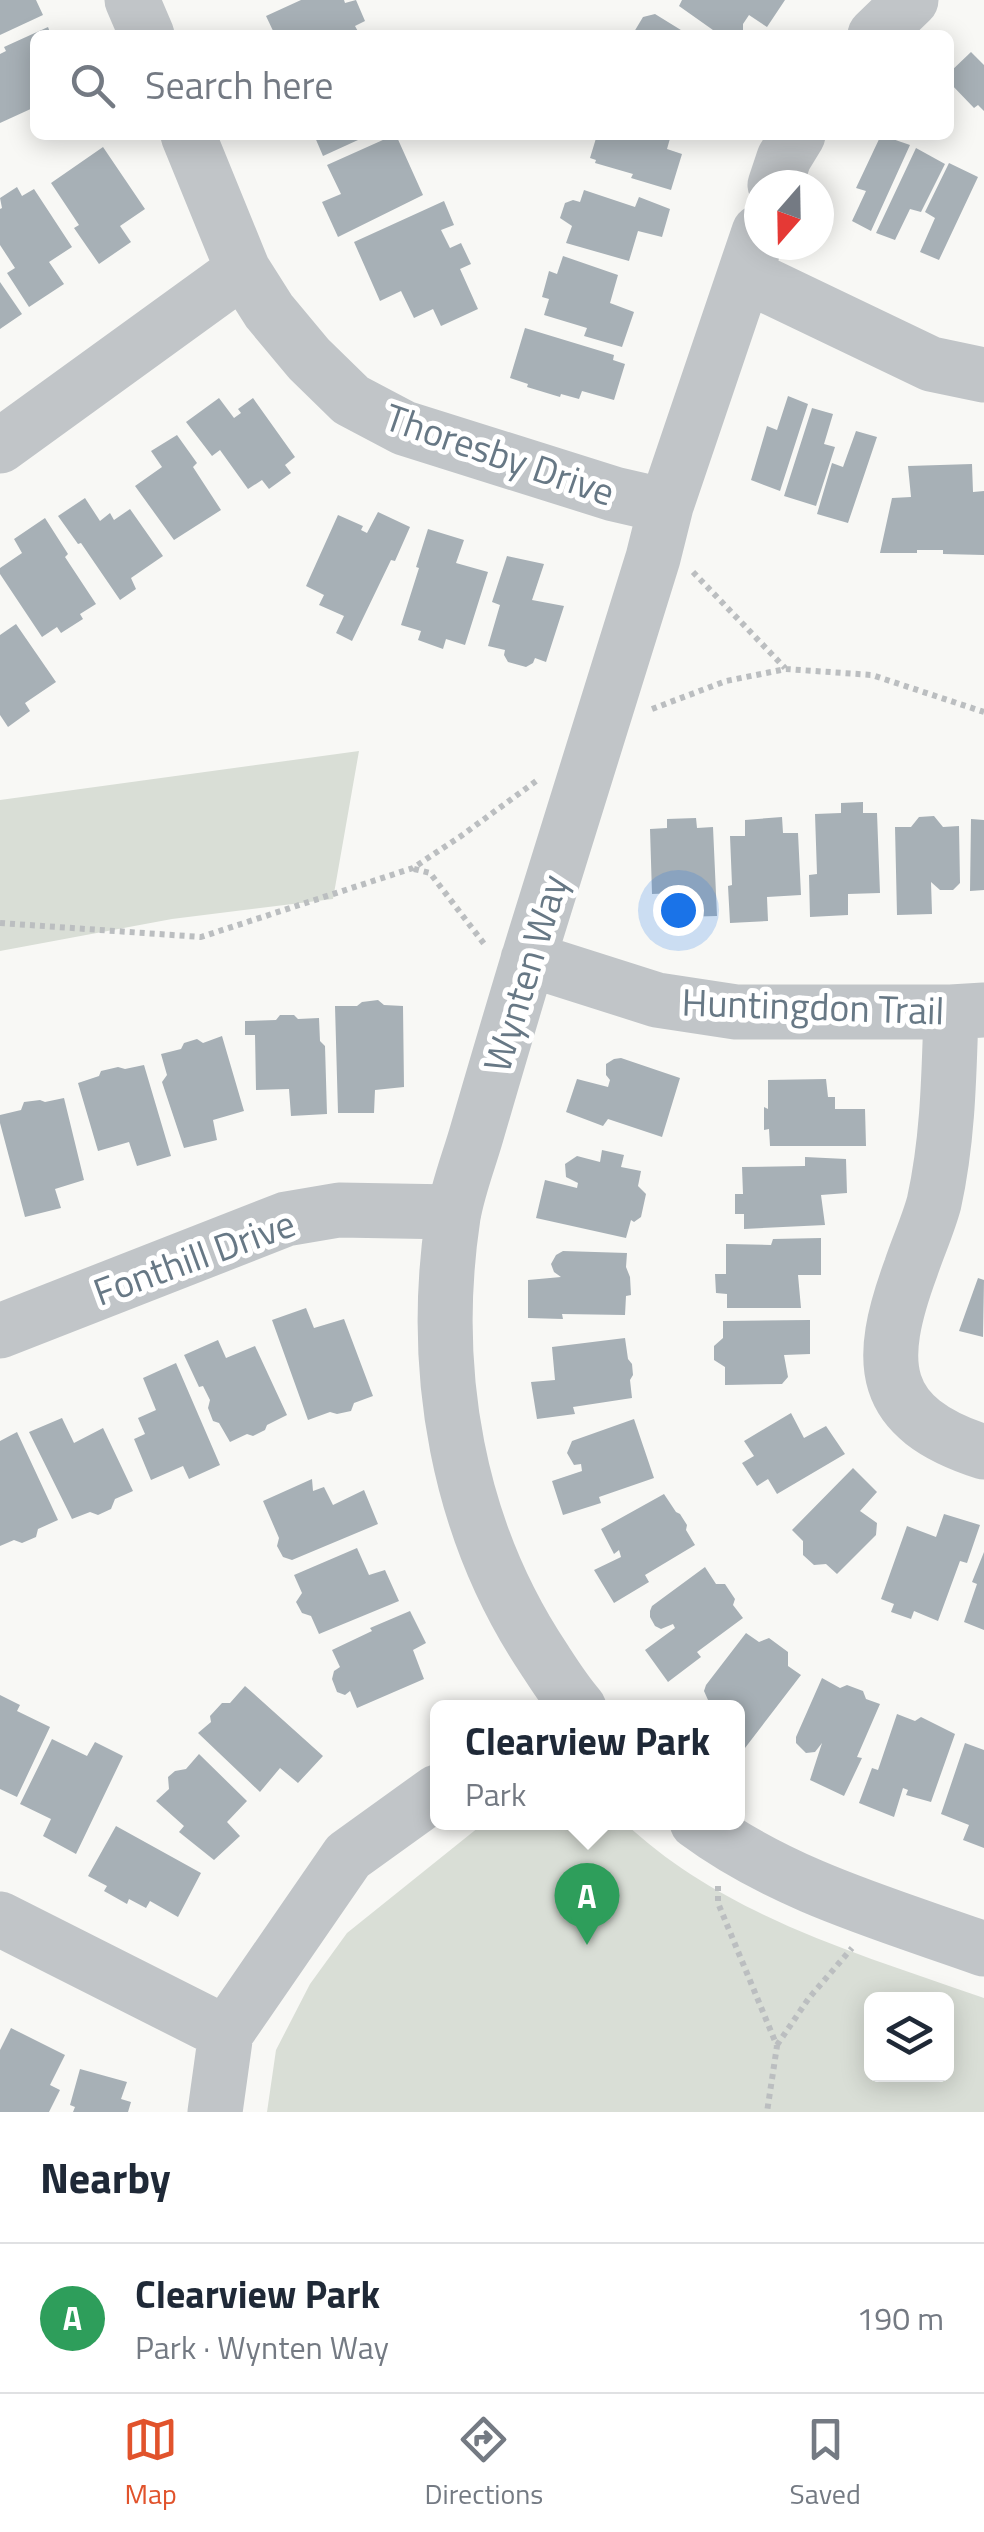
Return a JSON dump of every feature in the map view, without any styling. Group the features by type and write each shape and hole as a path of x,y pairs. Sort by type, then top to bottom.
{"street":[{"path":"132,0 145,30"},
{"path":"879,30 910,0"},
{"name":"Thoresby Drive","path":"190,140 243,270 308,360 352,400 404,428 614,494 659,532"},
{"path":"780,170 795,140"},
{"name":"Wynten Way","path":"563,1700 496,1574 473,1510 457,1448 447,1385 445,1324 454,1212 508,953 659,532 750,260"},
{"path":"763,260 931,364 984,375"},
{"path":"0,446 243,270"},
{"name":"Huntingdon Trail","path":"508,953 657,1000 736,1012 968,1011"},
{"path":"968,1011 947,1111 933,1207 896,1311 889,1346 891,1374 903,1401 928,1428 953,1442 984,1452"},
{"name":"Fonthill Drive","path":"0,1331 286,1219 339,1210 454,1212"},
{"path":"215,2112 226,2033 348,1856 430,1797"},
{"path":"708,1830 790,1878 984,1948"},
{"path":"0,1919 226,2033"}],"path":[{"path":"659,532 786,669"},
{"path":"651,710 726,681 786,669 872,675 984,712"},
{"path":"0,924 201,937 413,868 540,778"},
{"path":"413,868 430,873 508,953"},
{"path":"718,1886 718,1903 777,2046"},
{"path":"767,2112 777,2046 809,1998 852,1948"}],"shaded area":[{"path":"359,751 333,899 172,919 0,951 0,800"},
{"path":"475,1830 634,1830 705,1883 749,1908 842,1948 984,1998 984,2112 267,2112 276,2050 310,1984 347,1933"}],"building":[{"path":"0,0 36,0 43,15 0,35"},
{"path":"301,0 356,0 365,21 355,26 357,30 273,30 266,16"},
{"path":"682,0 785,0 767,27 749,15 743,30 713,30 679,6"},
{"path":"655,14 681,30 635,30 643,17"},
{"path":"30,35 30,109 0,123 0,54 6,51 4,47"},
{"path":"971,52 984,65 984,111 978,105 974,108 954,87 954,68"},
{"path":"316,140 358,140 323,156"},
{"path":"383,140 398,140 423,195 338,237 322,202 341,194 327,165"},
{"path":"595,140 670,140 667,149 682,154 671,190 631,178 633,174 590,158"},
{"path":"879,140 910,145 871,231 852,221 866,191 856,188"},
{"path":"103,147 145,209 120,226 131,242 99,264 74,228 79,225 51,183"},
{"path":"916,148 945,164 921,212 910,209 895,240 876,233"},
{"path":"949,163 978,177 939,260 920,252 935,218 925,212"},
{"path":"17,187 22,196 34,189 72,247 49,262 64,284 29,307 7,273 15,268 0,245 0,198"},
{"path":"584,190 635,207 639,197 670,209 662,237 638,231 629,261 566,243 572,226 560,218 565,203 580,202"},
{"path":"444,201 454,225 441,230 450,248 461,243 471,264 460,269 478,309 441,326 433,309 414,318 401,291 380,301 354,242"},
{"path":"563,256 618,275 610,303 634,312 622,347 584,336 587,328 544,315 549,299 542,297 549,271 557,274"},
{"path":"0,282 22,314 0,329"},
{"path":"525,328 614,355 613,360 625,364 614,400 582,391 579,399 561,394 560,397 510,378"},
{"path":"788,396 808,404 780,491 751,480 767,426 777,430"},
{"path":"219,398 234,418 241,413 238,409 253,398 295,457 285,465 291,473 269,489 262,480 248,489 220,450 212,456 186,422"},
{"path":"812,408 833,414 824,444 835,447 816,506 784,496"},
{"path":"856,431 877,437 848,523 817,514 832,463 843,467"},
{"path":"177,435 197,463 193,467 221,510 174,540 135,486 162,467 151,451"},
{"path":"972,464 973,492 984,491 984,555 943,554 943,550 880,553 892,498 911,497 908,466"},
{"path":"85,498 100,521 110,513 114,520 130,509 163,556 131,578 136,589 120,600 58,516"},
{"path":"378,512 410,527 352,641 336,633 344,616 319,605 324,595 306,586 338,515 363,526 361,530 367,533"},
{"path":"45,518 96,604 80,614 83,619 61,633 57,627 42,637 0,574 0,568 22,553 14,539"},
{"path":"428,529 464,540 456,563 488,572 465,645 446,639 443,649 418,640 421,631 401,625"},
{"path":"507,556 544,564 532,600 564,606 546,662 535,658 526,667 508,662 505,650 488,646 500,605 492,602"},
{"path":"16,624 56,682 25,703 30,711 8,727 0,715 0,635"},
{"path":"863,802 863,813 877,813 880,893 848,894 848,915 810,917 809,875 817,874 815,814 841,813 841,803"},
{"path":"934,816 943,827 959,826 960,883 953,890 940,890 931,882 932,914 897,915 895,827 911,827 919,817"},
{"path":"782,817 783,833 798,833 801,895 767,897 768,921 730,923 730,836 745,836 745,820"},
{"path":"696,818 697,828 713,827 717,916 681,917 680,893 652,894 650,829 667,828 667,819"},
{"path":"971,819 984,820 984,890 970,891"},
{"path":"378,1000 384,1005 403,1006 404,1087 375,1090 374,1113 338,1113 335,1006 357,1006"},
{"path":"280,1015 319,1018 320,1041 325,1046 327,1114 291,1116 289,1089 256,1090 255,1035 245,1035 245,1021 276,1020"},
{"path":"222,1036 244,1111 213,1120 217,1140 184,1148 162,1082 167,1075 161,1054 181,1049 184,1043 197,1039 203,1043"},
{"path":"621,1058 680,1078 662,1137 608,1119 603,1126 566,1112 577,1079 608,1087 606,1064"},
{"path":"144,1065 171,1156 137,1166 129,1142 98,1151 78,1083 99,1076 101,1071"},
{"path":"826,1079 828,1097 835,1097 835,1109 865,1109 866,1146 770,1146 769,1129 764,1130 768,1080"},
{"path":"64,1098 84,1180 55,1189 61,1208 25,1217 0,1115 21,1110 24,1102"},
{"path":"602,1150 624,1155 621,1167 641,1171 638,1186 646,1194 641,1217 631,1220 626,1238 536,1218 545,1180 577,1188 578,1183 566,1177 565,1164 577,1156 600,1162"},
{"path":"805,1157 846,1159 847,1193 821,1195 825,1225 744,1229 744,1214 735,1214 735,1194 743,1194 742,1167 805,1166"},
{"path":"821,1238 821,1275 798,1275 801,1308 727,1308 727,1294 716,1293 715,1274 726,1274 726,1244 771,1245 773,1239"},
{"path":"563,1251 627,1253 631,1295 626,1296 625,1315 528,1318 528,1280 561,1277 551,1264"},
{"path":"978,1278 984,1280 983,1337 959,1331"},
{"path":"306,1308 314,1328 344,1319 373,1396 354,1403 351,1411 330,1412 308,1420 272,1320"},
{"path":"810,1320 810,1354 784,1355 788,1377 782,1384 725,1385 725,1367 714,1360 714,1346 723,1338 723,1321"},
{"path":"625,1338 632,1364 632,1398 573,1407 575,1414 537,1419 531,1382 555,1380 552,1347"},
{"path":"218,1340 226,1358 255,1346 287,1415 253,1436 247,1434 230,1442 219,1423 213,1421 208,1408 210,1400 203,1386 199,1387 184,1355"},
{"path":"176,1363 220,1465 189,1479 183,1466 151,1480 134,1439 145,1434 138,1418 156,1410 143,1378"},
{"path":"791,1413 804,1438 826,1426 845,1454 777,1494 768,1479 757,1486 742,1463 754,1456 744,1441"},
{"path":"62,1418 74,1443 103,1428 133,1491 115,1499 111,1509 98,1515 90,1512 72,1519 29,1432"},
{"path":"634,1419 654,1478 599,1497 601,1503 563,1515 552,1481 582,1471 581,1464 574,1465 567,1453 572,1441"},
{"path":"17,1432 58,1520 38,1529 36,1537 0,1546 0,1441"},
{"path":"853,1468 877,1492 860,1511 877,1523 876,1535 837,1574 826,1564 814,1565 803,1555 803,1541 792,1530"},
{"path":"312,1479 313,1491 324,1487 333,1505 364,1490 378,1524 292,1560 283,1557 277,1546 279,1538 263,1501"},
{"path":"664,1494 687,1525 695,1545 645,1575 649,1582 614,1603 594,1570 621,1557 619,1550 614,1554 601,1529"},
{"path":"944,1514 980,1525 967,1563 960,1561 938,1621 914,1611 911,1619 891,1612 894,1604 881,1599 907,1526 936,1537"},
{"path":"357,1548 369,1575 385,1570 399,1601 319,1634 311,1616 302,1613 296,1602 302,1593 294,1575"},
{"path":"984,1552 984,1630 964,1622 977,1584 972,1582"},
{"path":"705,1567 716,1584 725,1584 743,1618 697,1652 701,1657 668,1682 645,1650 675,1628 673,1624 661,1629 655,1626 650,1611"},
{"path":"410,1611 426,1643 413,1650 424,1679 357,1708 350,1691 345,1695 337,1692 332,1679 340,1667 332,1650"},
{"path":"746,1633 759,1642 769,1638 788,1652 788,1666 801,1675 745,1748 745,1700 708,1700 706,1685"},
{"path":"822,1678 840,1688 847,1685 863,1691 866,1699 880,1704 844,1796 810,1780 822,1743 815,1752 806,1753 796,1743"},
{"path":"245,1686 323,1756 298,1783 280,1768 260,1792 198,1733 211,1722 210,1716 222,1703 230,1703"},
{"path":"0,1695 20,1705 17,1711 50,1727 17,1797 0,1789"},
{"path":"897,1714 915,1721 921,1717 955,1734 931,1802 906,1795 908,1790 903,1788 894,1817 859,1803 872,1768 878,1770"},
{"path":"52,1739 87,1756 95,1742 123,1756 76,1854 43,1836 51,1819 20,1804"},
{"path":"965,1743 984,1750 984,1848 963,1840 969,1825 941,1814"},
{"path":"199,1754 247,1801 227,1822 240,1836 214,1860 179,1832 184,1826 156,1801 169,1789 168,1777 186,1769"},
{"path":"116,1826 201,1873 178,1917 150,1901 146,1908 129,1899 127,1904 88,1876"},
{"path":"11,2028 65,2055 50,2085 60,2090 49,2112 0,2112 0,2050"},
{"path":"80,2069 127,2082 121,2099 131,2102 128,2112 73,2112 75,2107 70,2105"}],"place":[{"name":"Clearview Park","path":"587,1945"}]}
